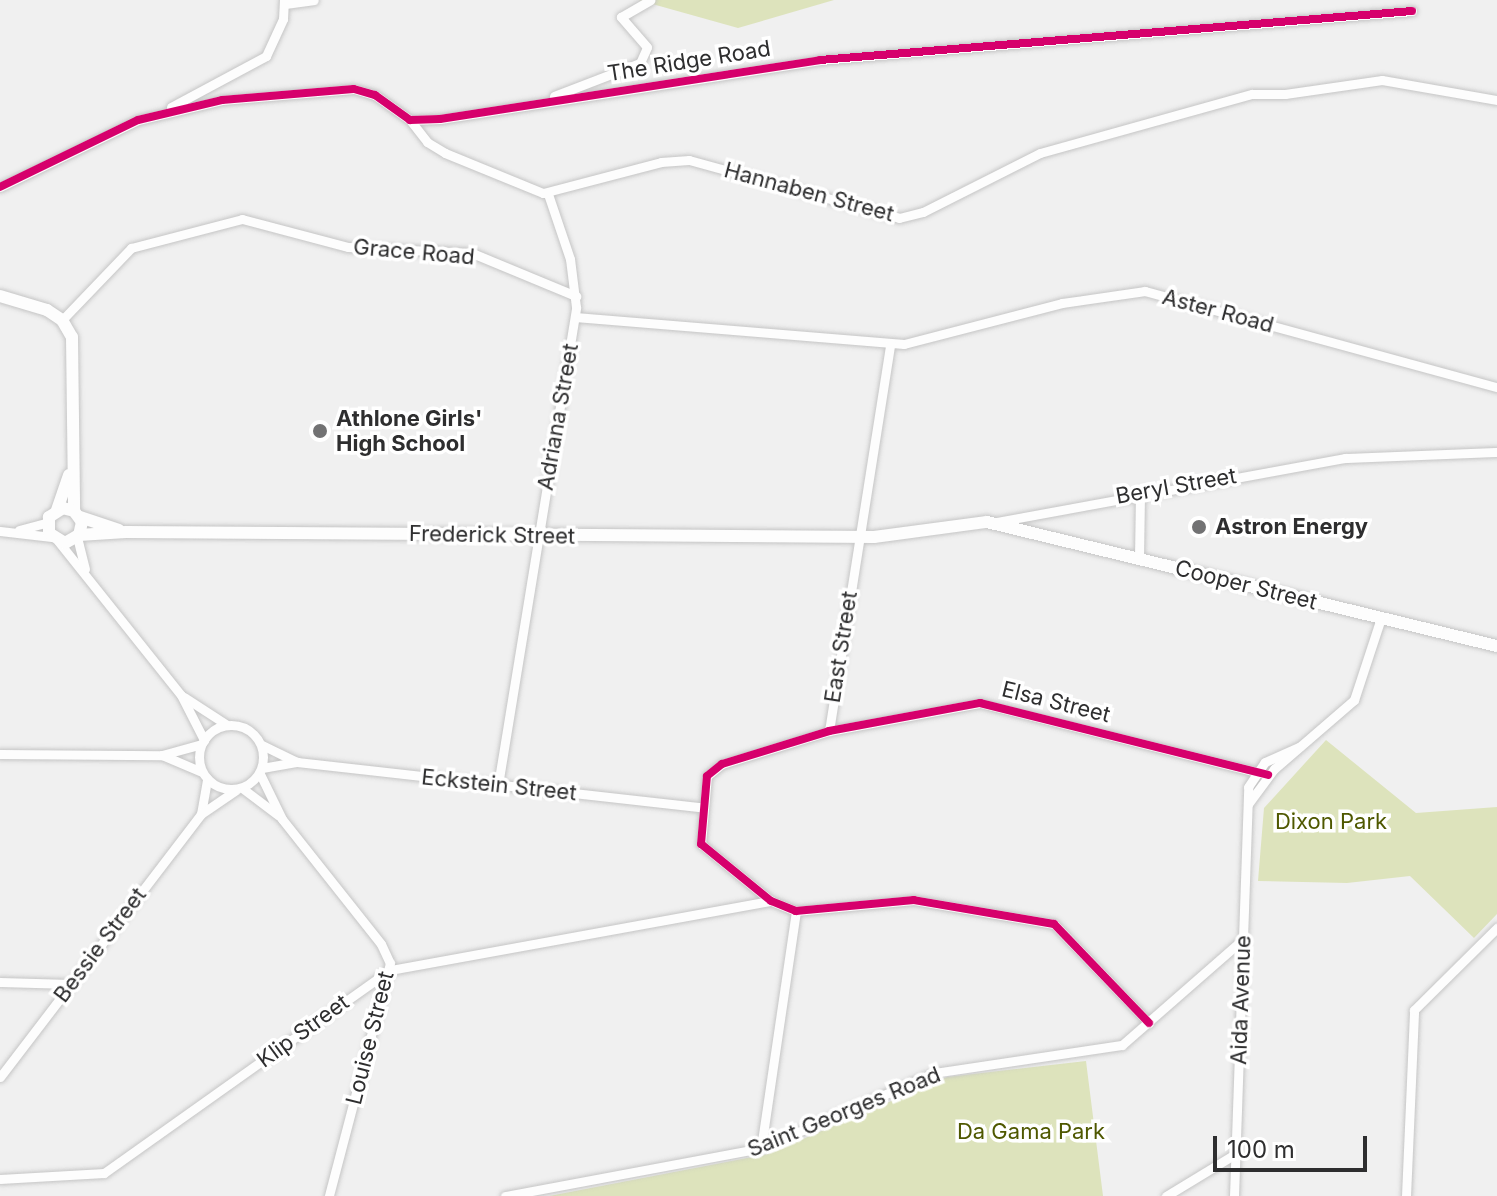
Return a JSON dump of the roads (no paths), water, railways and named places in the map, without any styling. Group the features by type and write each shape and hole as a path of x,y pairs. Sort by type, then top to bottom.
{"main road":[{"path":"0,296 43,308 62,320 74,347 72,468 78,536"},
{"path":"55,539 48,522 57,510 72,468"},
{"name":"Frederick Street","path":"57,510 126,532"},
{"name":"Beryl Street","path":"858,537 996,522"},
{"name":"Cooper Street","path":"996,522 1497,646"},
{"name":"Frederick Street","path":"55,539 126,532 858,537"}],"street":[{"path":"0,187 164,111 266,56 285,2 314,0"},
{"path":"528,106 640,63 647,47 621,17 650,0"},
{"name":"The Ridge Road","path":"410,120 528,106 831,59 1412,11"},
{"name":"Hannaben Street","path":"548,194 661,162 689,160 906,217 1030,156 1252,94 1388,80 1497,100"},
{"path":"164,111 222,100 354,89 375,95 410,120 427,142 445,153 548,194"},
{"name":"Adriana Street","path":"498,785 575,317 576,296 570,259 548,194"},
{"name":"Grace Road","path":"62,320 131,248 240,219 348,247 472,253 576,296"},
{"name":"Aster Road","path":"890,344 1062,303 1145,291 1497,387"},
{"path":"575,317 890,344"},
{"name":"East Street","path":"796,911 771,901 701,844 705,780 716,767 829,731 890,344"},
{"name":"Beryl Street","path":"996,522 1140,492 1368,455 1497,452"},
{"path":"1139,558 1140,492"},
{"path":"16,531 48,522"},
{"path":"0,531 55,539 86,573 181,695 203,742 205,776"},
{"path":"78,536 86,573"},
{"path":"1248,804 1268,775 1354,700 1381,618"},
{"path":"162,755 239,789 261,771 262,745 248,729 227,725 181,695"},
{"name":"Elsa Street","path":"829,731 986,703 1256,769 1268,775"},
{"path":"0,754 162,755 203,742 227,725"},
{"name":"Eckstein Street","path":"262,745 297,762 701,807"},
{"path":"1256,769 1299,747"},
{"name":"Eckstein Street","path":"261,771 297,762"},
{"name":"Elsa Street","path":"1226,763 1262,785"},
{"name":"Aida Avenue","path":"1234,1196 1248,804 1250,779 1256,769"},
{"name":"Louise Street","path":"261,771 282,819 381,944 390,970 329,1196"},
{"name":"Bessie Street","path":"201,814 205,776"},
{"name":"Bessie Street","path":"0,1077 201,814 239,789"},
{"name":"Louise Street","path":"239,789 282,819"},
{"path":"761,1148 796,911 914,900 1054,924 1149,1023"},
{"name":"Klip Street","path":"0,1179 104,1173 390,970 771,901"},
{"path":"1406,1196 1414,1010 1497,928"},
{"name":"Saint Georges Road","path":"505,1196 761,1148 934,1073 1111,1048 1149,1023 1242,940"},
{"path":"0,982 71,984"},
{"path":"1166,1196 1235,1154"}],"place":[{"name":"Athlone Girls' High School","path":"320,431"},
{"name":"Astron Energy","path":"1199,527"}],"park label":[{"name":"Dixon Park","path":"1331,822"},
{"name":"Da Gama Park","path":"1031,1132"}]}
